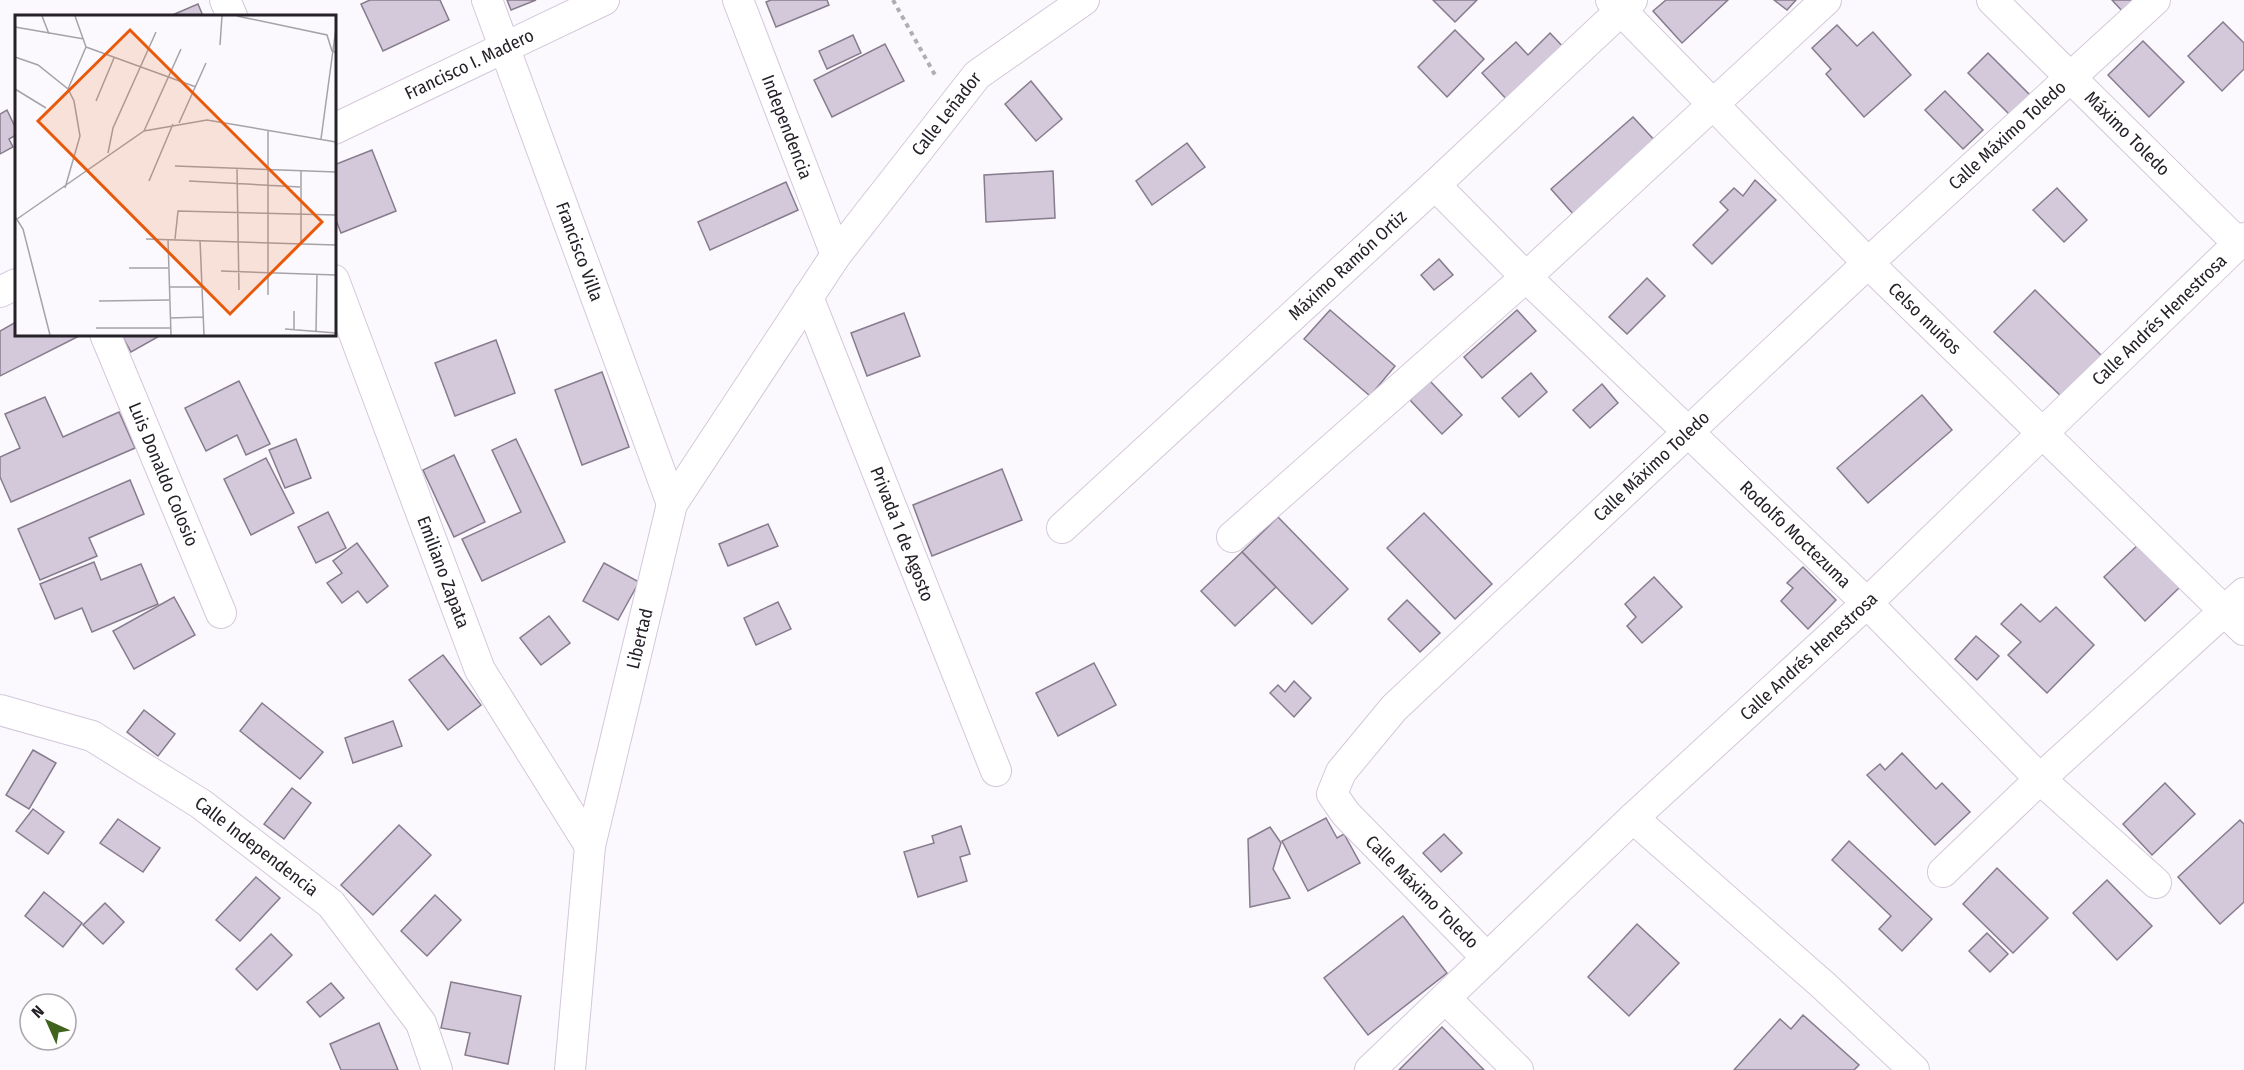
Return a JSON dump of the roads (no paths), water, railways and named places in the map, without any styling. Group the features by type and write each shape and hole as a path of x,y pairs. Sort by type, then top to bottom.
{"street":[{"path":"225,0 232,15"},
{"name":"Francisco Villa","path":"487,0 672,504"},
{"name":"Francisco I. Madero","path":"336,128 604,0"},
{"name":"Independencia","path":"738,0 836,255"},
{"name":"Calle Leñador","path":"836,255 977,75 1084,0"},
{"path":"1232,537 1526,277 1826,0"},
{"name":"Máximo Toledo","path":"1992,0 2070,78 2241,241"},
{"name":"Calle Máximo Toledo","path":"1487,958 1346,814 1332,794 1341,772 1394,708 1458,650 1686,432 2155,0"},
{"name":"Celso muños","path":"1621,3 1713,105 1868,263 2043,434 2238,611"},
{"name":"Máximo Ramón Ortiz","path":"1062,528 1435,185 1621,3"},
{"name":"Rodolfo Moctezuma","path":"1435,185 1686,432 1867,603 2040,779 2156,883"},
{"name":"Calle Andrés Henestrosa","path":"1370,1070 1633,818 1867,603 2241,241"},
{"name":"Libertad","path":"570,1070 590,846 672,504 836,255"},
{"path":"0,292 15,284"},
{"name":"Emiliano Zapata","path":"336,285 480,670 590,846"},
{"name":"Privada 1 de Agosto","path":"808,297 996,771"},
{"name":"Luis Donaldo Colosio","path":"106,336 221,613"},
{"path":"1943,872 2040,779 2238,611"},
{"name":"Calle Independencia","path":"0,710 92,736 201,804 331,904 421,1023 437,1070"},
{"path":"1633,818 1914,1070"},
{"path":"1446,999 1518,1070"}]}
